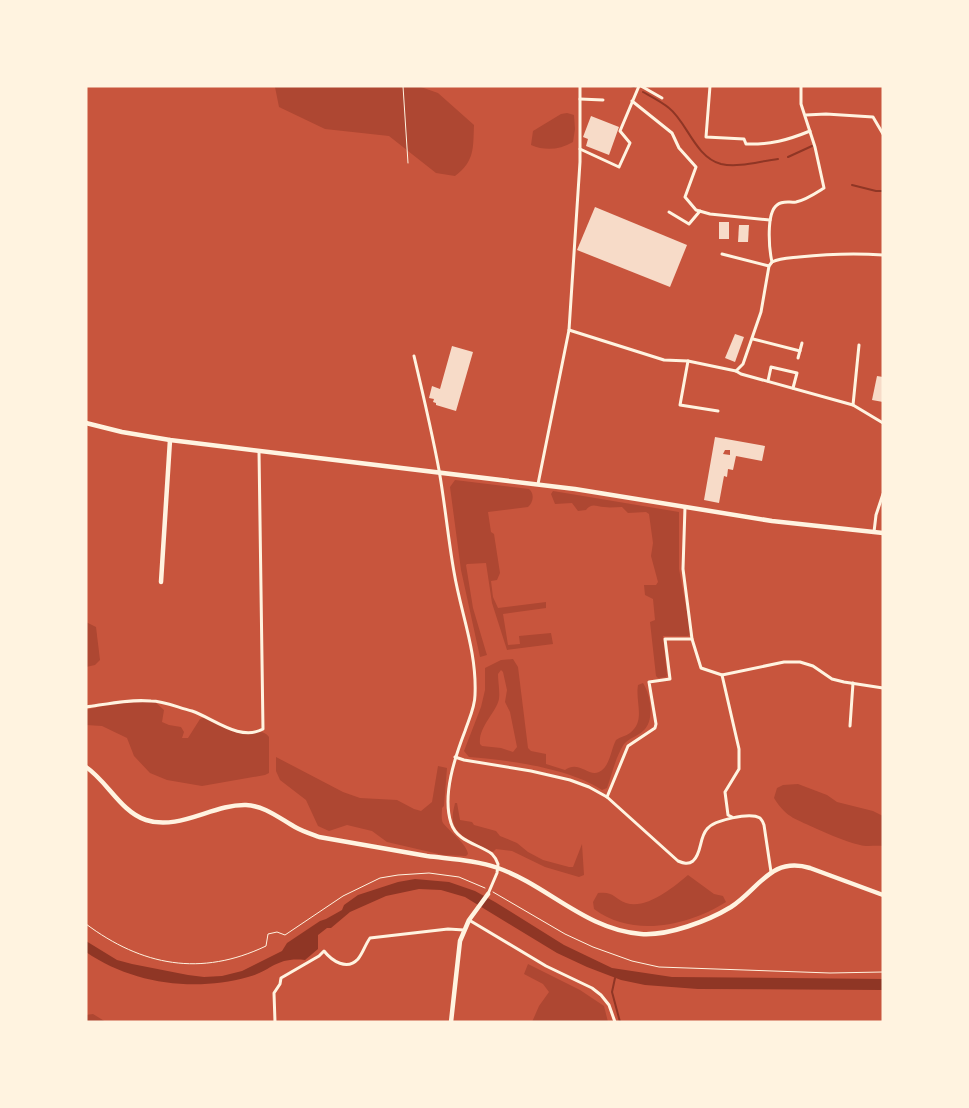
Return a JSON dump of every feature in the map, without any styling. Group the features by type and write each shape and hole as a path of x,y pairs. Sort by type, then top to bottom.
{"street":[{"path":"538,484 568,330 580,149 580,86"},
{"path":"580,149 619,167 630,143 620,131 640,86 662,98"},
{"path":"710,86 706,137 744,139 746,144 763,144 778,142 811,131"},
{"path":"772,262 770,253 770,220 775,205 796,202 824,188 811,131 801,104 801,86"},
{"path":"580,99 603,100"},
{"path":"632,101 672,133 679,148 696,167 685,197 696,210 710,214 770,220"},
{"path":"806,116 826,114 873,117 883,134"},
{"path":"669,212 689,224 700,211"},
{"path":"722,254 769,266"},
{"path":"736,371 742,364 753,339 761,312 769,266 772,262 806,256 883,255"},
{"path":"568,330 664,360 688,361 736,371 853,405 883,423"},
{"path":"753,339 800,351"},
{"path":"798,358 802,343"},
{"path":"853,405 859,345"},
{"path":"414,356 439,472 454,574 469,634 473,659 474,704 455,758 451,776 449,804 452,825 456,833 471,844 492,855 498,864 488,894 470,918 464,930 459,949 452,1022"},
{"path":"688,361 680,405 718,412"},
{"path":"768,381 771,366 797,373 793,388"},
{"path":"86,423 122,432 170,440 538,484 772,521 883,533"},
{"path":"162,582 170,440"},
{"path":"86,707 108,703 152,701 192,712 244,733 261,731 263,729 258,451"},
{"path":"874,532 876,515 883,494"},
{"path":"684,507 683,568 692,639 701,668 722,675 784,662 800,662 813,666 832,678 883,688"},
{"path":"606,797 628,746 655,728 656,724 649,682 670,679 665,639 692,639"},
{"path":"722,675 739,749 739,769 725,792 728,815 732,817"},
{"path":"850,726 853,683"},
{"path":"455,758 531,771 570,780 589,787 606,797 683,864 693,861 700,849 706,830 711,825 732,817 758,817 764,825 770,872"},
{"path":"86,767 129,810 144,820 170,821 190,818 230,807 246,805 259,807 271,812 296,828 319,837 498,868 535,886 582,916 606,926 642,934 672,931 708,918 746,897 770,872 785,866 800,865 883,895"},
{"path":"470,918 546,966 592,988 609,1005 614,1022"},
{"path":"275,1022 274,993 280,984 281,978 319,956 324,951 336,962 350,964 357,960 370,938 448,929 464,930"}],"path":[{"path":"403,86 408,162"},
{"path":"86,924 116,944 168,963 192,964 224,961 246,956 266,946 268,934 276,932 285,936 343,896 380,878 429,873 459,877"},
{"path":"526,911 564,934 592,947 659,967 830,973 883,972"}],"shaded area":[{"path":"418,86 438,93 474,125 472,154 466,165 455,176 436,173 389,136 325,129 279,107 275,87"},
{"path":"561,114 574,115 575,129 573,142 552,149 531,145 533,131"},
{"path":"455,480 529,489 531,491 533,498 528,507 488,512 491,532 494,534 500,573 497,580 491,581 493,597 498,608 546,602 546,608 503,614 508,645 520,644 519,636 551,633 553,644 507,650 492,603 486,563 467,564 473,608 487,655 480,657 461,570 450,487"},
{"path":"553,491 679,512 679,569 691,633 688,636 663,636 666,677 658,678 656,676 650,622 655,620 653,599 645,595 644,585 656,585 658,582 651,556 653,543 649,514 646,512 628,513 622,507 590,506 586,510 578,511 572,503 555,504 551,494"},
{"path":"86,622 96,627 100,660 95,665 86,667"},
{"path":"513,659 518,667 528,748 531,751 546,754 546,764 565,770 575,767 595,773 603,770 616,740 630,733 638,723 637,691 638,685 643,683 650,701 650,715 647,727 624,744 616,760 607,788 602,790 573,776 538,766 469,757 464,751 481,707 485,690 485,668 501,660","holes":["501,670 507,690 505,702 510,712 517,747 513,752 480,744 484,726 499,699 498,674"]},
{"path":"123,701 154,701 164,710 162,722 181,727 184,732 182,738 188,738 200,719 205,717 238,731 266,734 269,737 269,773 202,786 167,780 150,773 134,756 127,738 102,726 86,725 86,710"},
{"path":"276,757 343,792 360,798 397,800 421,811 432,802 438,766 447,768 442,822 461,842 468,854 466,856 443,855 387,842 372,831 347,825 329,831 318,826 306,800 280,780 276,771"},
{"path":"798,784 827,795 837,802 873,811 883,816 883,846 863,846 848,842 788,814 774,798 777,788 783,785"},
{"path":"455,803 457,803 460,820 472,822 474,825 496,831 500,836 517,843 528,852 543,860 573,867 582,844 584,875 579,877 545,867 512,851 496,849 493,852 468,840 454,826"},
{"path":"688,875 714,894 723,896 726,902 695,917 678,922 643,926 626,924 609,918 594,909 593,902 598,893 610,894 626,903 642,903 659,896"},
{"path":"415,879 449,882 475,891 564,945 612,968 672,977 883,979 883,990 698,989 645,985 621,980 557,953 465,897 441,890 419,889 386,896 350,912 331,928 327,928 318,935 318,949 305,960 280,962 256,974 228,982 186,984 143,978 123,972 86,952 86,941 117,960 132,964 188,975 204,977 222,976 242,971 282,951 287,943 320,921 342,910 344,905 358,895 398,882"},
{"path":"528,964 580,990 604,1006 608,1022 532,1022 539,1006 549,992 543,984 524,974"},
{"path":"93,1014 106,1022 86,1022 86,1015"}],"building":[{"path":"591,116 619,127 609,155 586,146 588,139 583,137"},
{"path":"595,207 687,245 670,287 577,250"},
{"path":"719,222 729,222 729,239 719,239"},
{"path":"739,225 749,225 748,242 738,242"},
{"path":"735,334 744,337 735,362 725,358"},
{"path":"452,346 473,352 456,411 436,405 433,402 434,399 429,398 432,386 440,389"},
{"path":"877,376 883,377 883,402 872,400"},
{"path":"715,437 765,446 762,461 736,456 733,470 728,469 727,477 724,476 719,503 704,500","holes":["725,450 730,450 730,455 723,454"]}],"waterway":[{"path":"643,92 669,108 698,147 712,160 721,164 735,165 778,159"},
{"path":"788,157 812,146"},
{"path":"852,185 883,191"},
{"path":"615,978 612,992 620,1022"}]}
